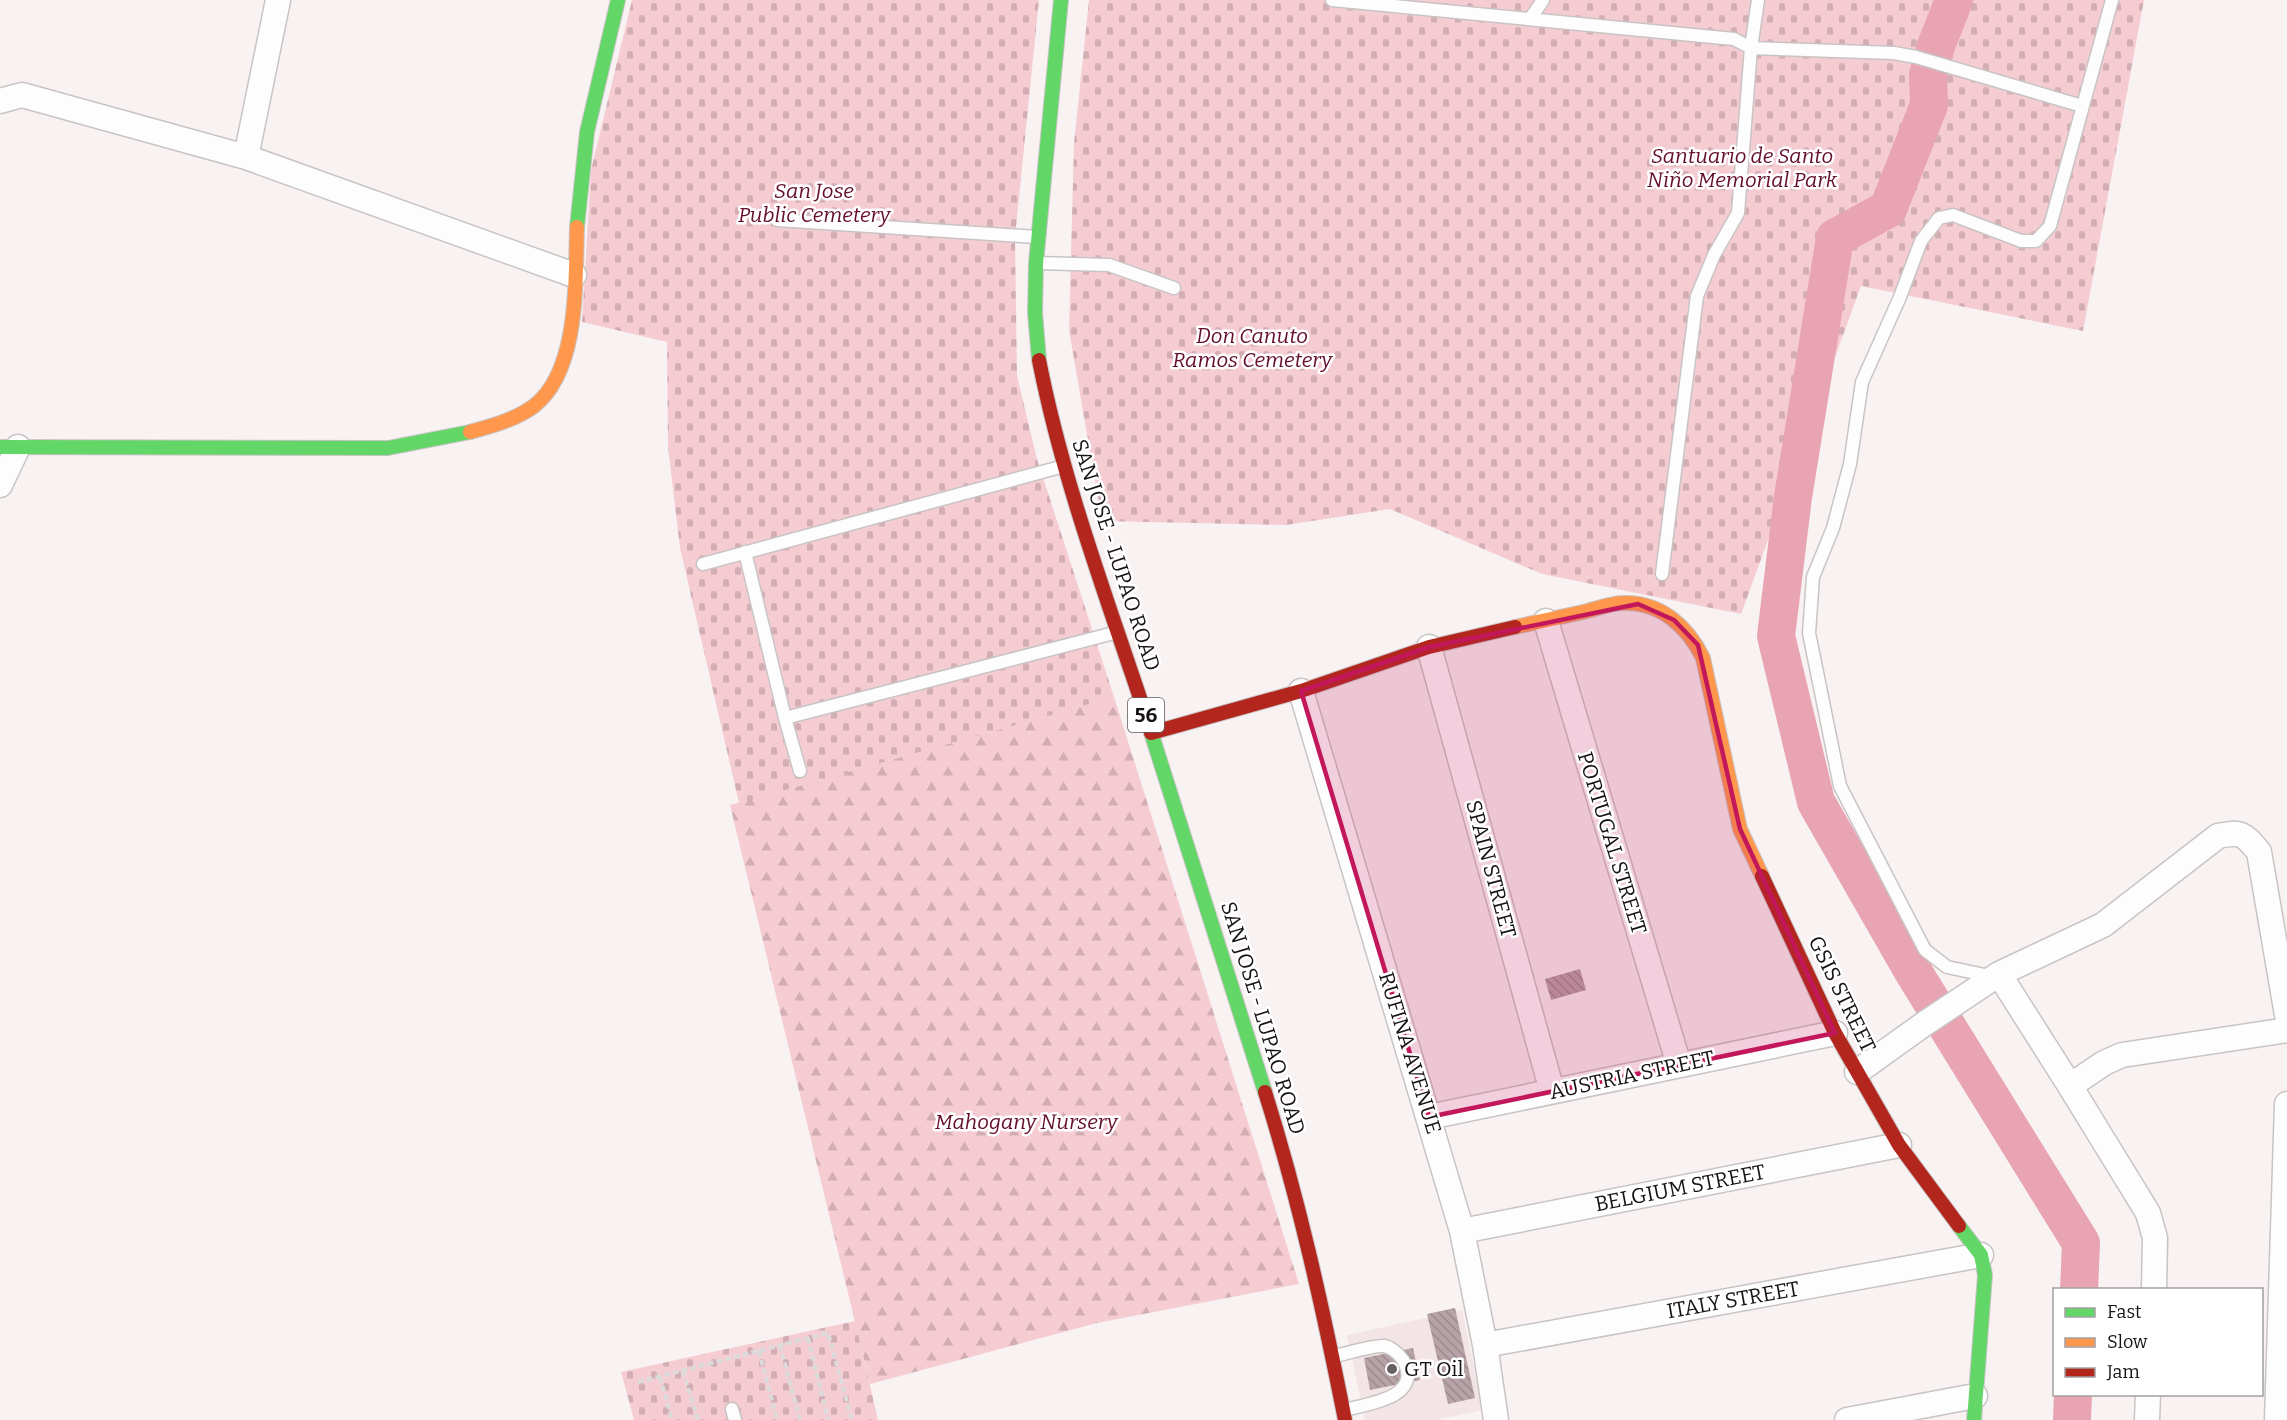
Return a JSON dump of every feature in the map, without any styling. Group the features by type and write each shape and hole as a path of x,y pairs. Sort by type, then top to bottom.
{"main road":[{"path":"9,447 388,448 420,443 504,422 536,405 556,378 565,356 571,330 584,149 618,0"},
{"name":"SAN JOSE - LUPAO ROAD","path":"1061,0 1036,263 1035,313 1039,359 1048,406 1298,1204 1322,1304 1344,1415"},
{"name":"GSIS STREET","path":"1546,621 1630,603 1649,606 1664,613 1683,627 1698,645 1703,658 1740,829 1835,1033 1857,1072 1899,1144 1981,1255"},
{"path":"1151,733 1301,692 1429,647 1546,621"},
{"path":"1974,1420 1985,1275 1981,1255"}],"street":[{"path":"246,158 278,0"},
{"path":"0,101 21,94 246,158 574,275"},
{"path":"0,485 9,447"},
{"name":"PORTUGAL STREET","path":"1546,621 1679,1065"},
{"name":"SPAIN STREET","path":"1429,647 1552,1091"},
{"name":"RUFINA AVENUE","path":"1301,692 1462,1231 1485,1345 1496,1420"},
{"path":"1857,1072 1997,976 2103,925 2218,836 2236,833 2246,836 2259,852 2287,1016"},
{"path":"1997,976 2070,1086 2152,1223 2156,1243 2154,1288"},
{"path":"2070,1086 2104,1063 2122,1055 2287,1030"},
{"name":"AUSTRIA STREET","path":"1429,1117 1835,1033"},
{"path":"2277,1420 2283,1362 2287,1104"},
{"name":"BELGIUM STREET","path":"1462,1231 1899,1144"},
{"name":"ITALY STREET","path":"1485,1345 1981,1255"},
{"path":"1847,1420 1975,1396"},
{"path":"2147,1420 2148,1396"}],"lane":[{"path":"1332,0 1436,5 1530,19 1734,39 1751,48 1894,53 1916,57 2082,106"},
{"path":"1530,19 1543,0"},
{"path":"1662,574 1697,296 1714,255 1738,213 1751,48 1758,0"},
{"path":"1997,976 1947,967 1925,950 1840,786 1809,633 1813,577 1833,528 1850,464 1862,382 1922,241 1939,218 1953,216 2021,241 2036,241 2050,226 2112,0"},
{"path":"777,220 1038,237"},
{"path":"1036,263 1109,265 1174,288"},
{"path":"703,564 1065,465"},
{"path":"745,552 784,718 800,771"},
{"path":"784,718 1119,632"},
{"path":"1332,1356 1384,1346 1398,1353 1406,1367 1407,1374 1403,1387 1393,1397 1344,1415"}],"path":[{"path":"638,1382 828,1333 852,1420"},
{"path":"808,1338 828,1420"},
{"path":"780,1345 800,1420"},
{"path":"759,1351 777,1420"},
{"path":"683,1371 698,1420"},
{"path":"660,1377 672,1420"}],"highlighted area":[{"path":"1638,604 1674,620 1698,645 1740,829 1835,1033 1429,1117 1301,691 1429,647"}],"shaded area":[{"path":"1462,1310 1483,1410 1435,1420 1365,1420 1347,1335"}],"green space":[{"name":"San Jose Public Cemetery","path":"632,0 1039,0 1015,237 1017,376 1037,459 1114,697 739,803 680,548 668,447 667,342 582,322 591,170"},
{"name":"Santuario de Santo Niño Memorial Park","path":"1089,0 2144,0 2083,331 1861,286 1741,614 1542,574 1390,509 1286,525 1102,521 1069,330 1074,143"},
{"name":"Mahogany Nursery","path":"1114,697 1299,1284 1097,1323 870,1384 730,805"},
{"path":"855,1321 878,1420 634,1420 621,1372"}],"building":[{"path":"1580,969 1586,990 1551,1000 1545,979"},
{"path":"1455,1308 1475,1398 1448,1404 1427,1314"},
{"name":"GT Oil","path":"1413,1348 1420,1380 1370,1390 1364,1358"}],"waterway":[{"path":"1954,0 1936,46 1928,75 1929,105 1888,209 1835,238 1793,497 1776,636 1816,802 1914,973 2081,1243 2079,1288"},
{"path":"2072,1420 2073,1396"}],"traffic: fast":[{"path":"577,227 587,132 618,0"},
{"path":"1039,360 1035,313 1036,263 1061,0"},
{"path":"0,447 388,448 470,432"},
{"path":"1143,707 1265,1092"},
{"path":"1959,1226 1981,1255 1985,1275 1974,1420"}],"traffic: slow":[{"path":"470,432 511,419 527,411 549,390 560,370 572,323 577,227"},
{"path":"1515,627 1624,603 1650,607 1661,612 1672,618 1690,636 1703,658 1740,829 1762,876"}],"traffic: jam":[{"path":"1039,360 1072,492 1143,707"},
{"path":"1151,733 1301,691 1429,647 1515,627"},
{"path":"1762,876 1835,1033 1899,1145 1959,1226"},
{"path":"1265,1092 1310,1255 1345,1420"}],"place":[{"name":"GT Oil","path":"1392,1369"}],"park label":[{"name":"Don Canuto Ramos Cemetery","path":"1252,348"}]}
